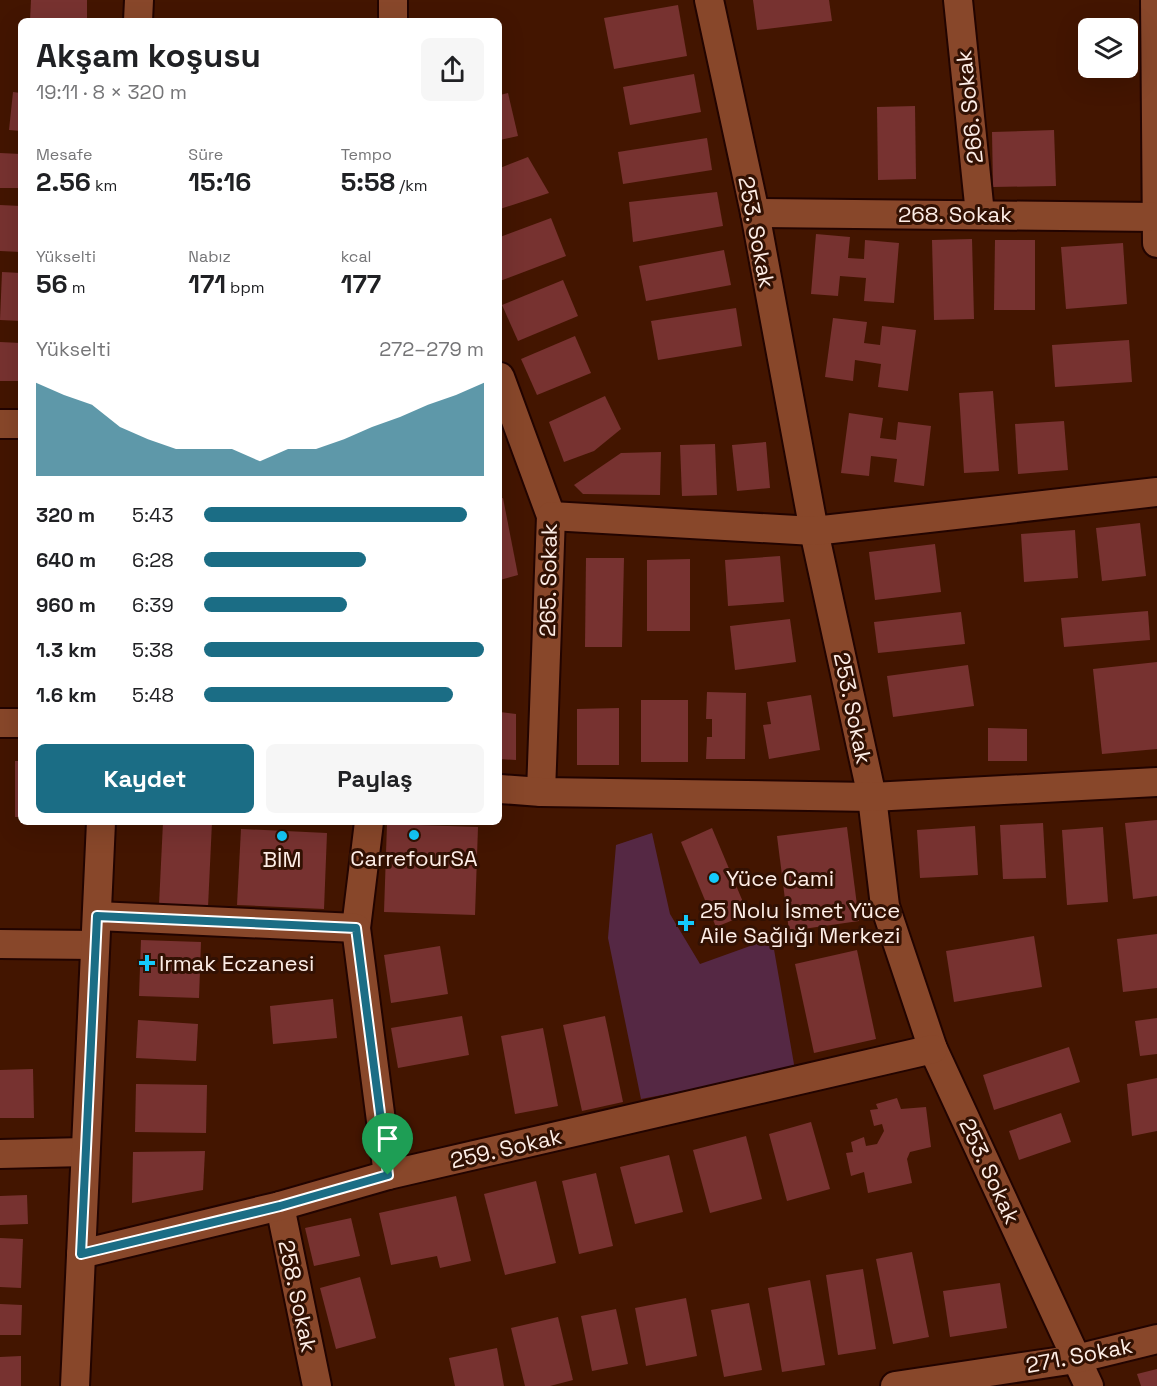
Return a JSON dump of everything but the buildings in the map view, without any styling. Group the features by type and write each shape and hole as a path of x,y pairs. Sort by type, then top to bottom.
{"street":[{"path":"138,18 139,0"},
{"path":"393,0 393,18"},
{"name":"253. Sokak","path":"709,0 755,213 814,531 872,797 885,906 933,1049 1089,1386"},
{"name":"266. Sokak","path":"958,0 980,214"},
{"path":"1155,0 1156,230"},
{"name":"268. Sokak","path":"755,213 980,214 1156,230"},
{"name":"265. Sokak","path":"502,383 551,516 541,792"},
{"path":"0,424 18,424"},
{"path":"551,516 814,531 1157,492"},
{"path":"0,723 18,723"},
{"path":"502,789 541,792 872,797 1157,782"},
{"path":"75,1386 101,825"},
{"path":"369,825 356,928 388,1175"},
{"path":"97,916 356,928"},
{"path":"0,944 95,945"},
{"name":"259. Sokak","path":"81,1254 280,1206 388,1175 933,1049"},
{"path":"0,1154 86,1152"},
{"name":"258. Sokak","path":"280,1206 317,1386"},
{"name":"271. Sokak","path":"895,1386 1076,1359 1157,1339"}],"shaded area":[{"path":"652,833 670,914 700,964 772,938 795,1070 641,1099 608,938 616,845"}],"place":[{"name":"CarrefourSA","path":"414,835"},
{"name":"BİM","path":"282,836"},
{"name":"Yüce Cami","path":"714,878"},
{"name":"25 Nolu İsmet Yüce Aile Sağlığı Merkezi","path":"686,923"},
{"name":"Irmak Eczanesi","path":"147,963"}],"route":[{"path":"97,916 356,928 388,1175 280,1206 81,1254 97,916"}]}
